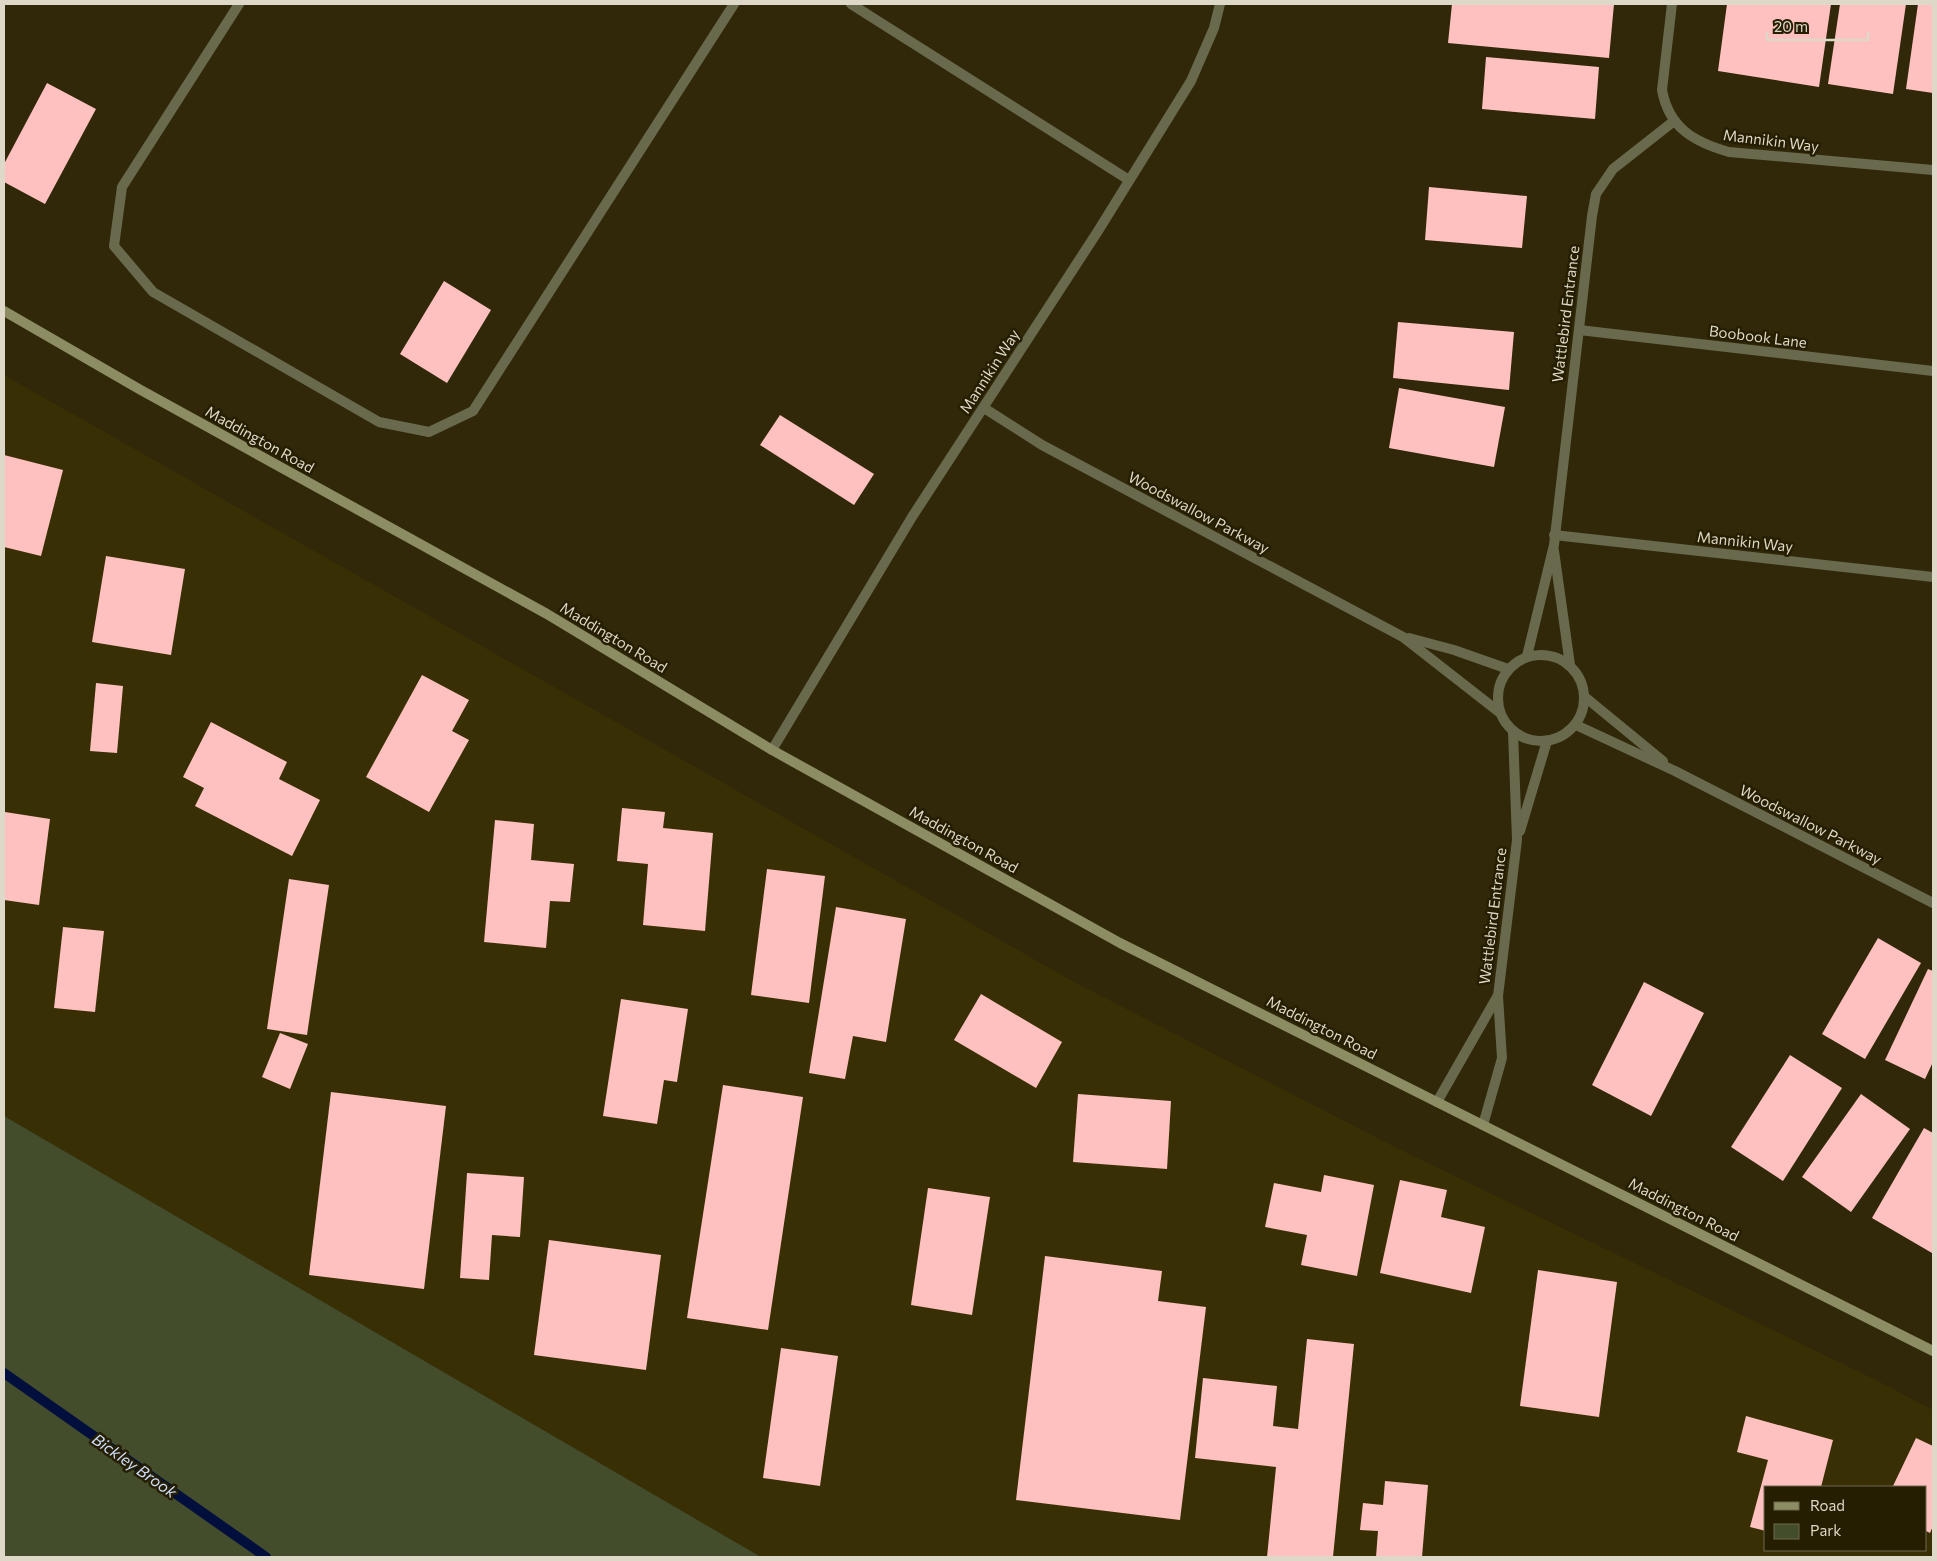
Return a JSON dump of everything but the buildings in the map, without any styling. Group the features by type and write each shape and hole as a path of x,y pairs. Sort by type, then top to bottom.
{"main road":[{"name":"Maddington Road","path":"4,311 140,389 547,614 772,750 1120,943 1933,1351"}],"street":[{"path":"239,4 122,187 114,246 153,292 378,422 429,432 473,411 734,4"},
{"path":"851,4 1130,180"},
{"name":"Mannikin Way","path":"772,750 912,517 1130,180 1191,81 1214,28 1220,4"},
{"name":"Mannikin Way","path":"1672,4 1662,90 1665,104 1674,121 1693,139 1707,146 1729,152 1933,170"},
{"name":"Wattlebird Entrance","path":"1527,656 1554,540 1596,194 1613,169 1674,121"},
{"name":"Boobook Lane","path":"1578,330 1933,371"},
{"name":"Woodswallow Parkway","path":"984,408 1042,445 1403,637 1499,712"},
{"name":"Mannikin Way","path":"1554,540 1933,577"},
{"name":"Wattlebird Entrance","path":"1554,540 1570,665"},
{"name":"Woodswallow Parkway","path":"1403,637 1454,650 1508,669"},
{"path":"1542,654 1556,657 1570,665 1580,679 1585,698 1581,716 1576,724 1563,736 1547,741 1535,741 1513,732 1499,712 1497,697 1500,682 1508,669 1516,661 1527,656 1542,654"},
{"name":"Woodswallow Parkway","path":"1585,698 1675,772"},
{"name":"Woodswallow Parkway","path":"1576,724 1933,903"},
{"name":"Wattlebird Entrance","path":"1482,1125 1502,1058 1498,996 1517,840 1513,732"},
{"name":"Wattlebird Entrance","path":"1517,840 1547,741"},
{"name":"Wattlebird Entrance","path":"1437,1102 1498,996"}],"shaded area":[{"path":"4,375 1076,983 1397,1148 1876,1380 1933,1410 1933,1557 761,1557 4,1116"}],"green space":[{"path":"4,1116 761,1557 4,1557"}],"waterway":[{"name":"Bickley Brook","path":"4,1373 266,1557"}]}
